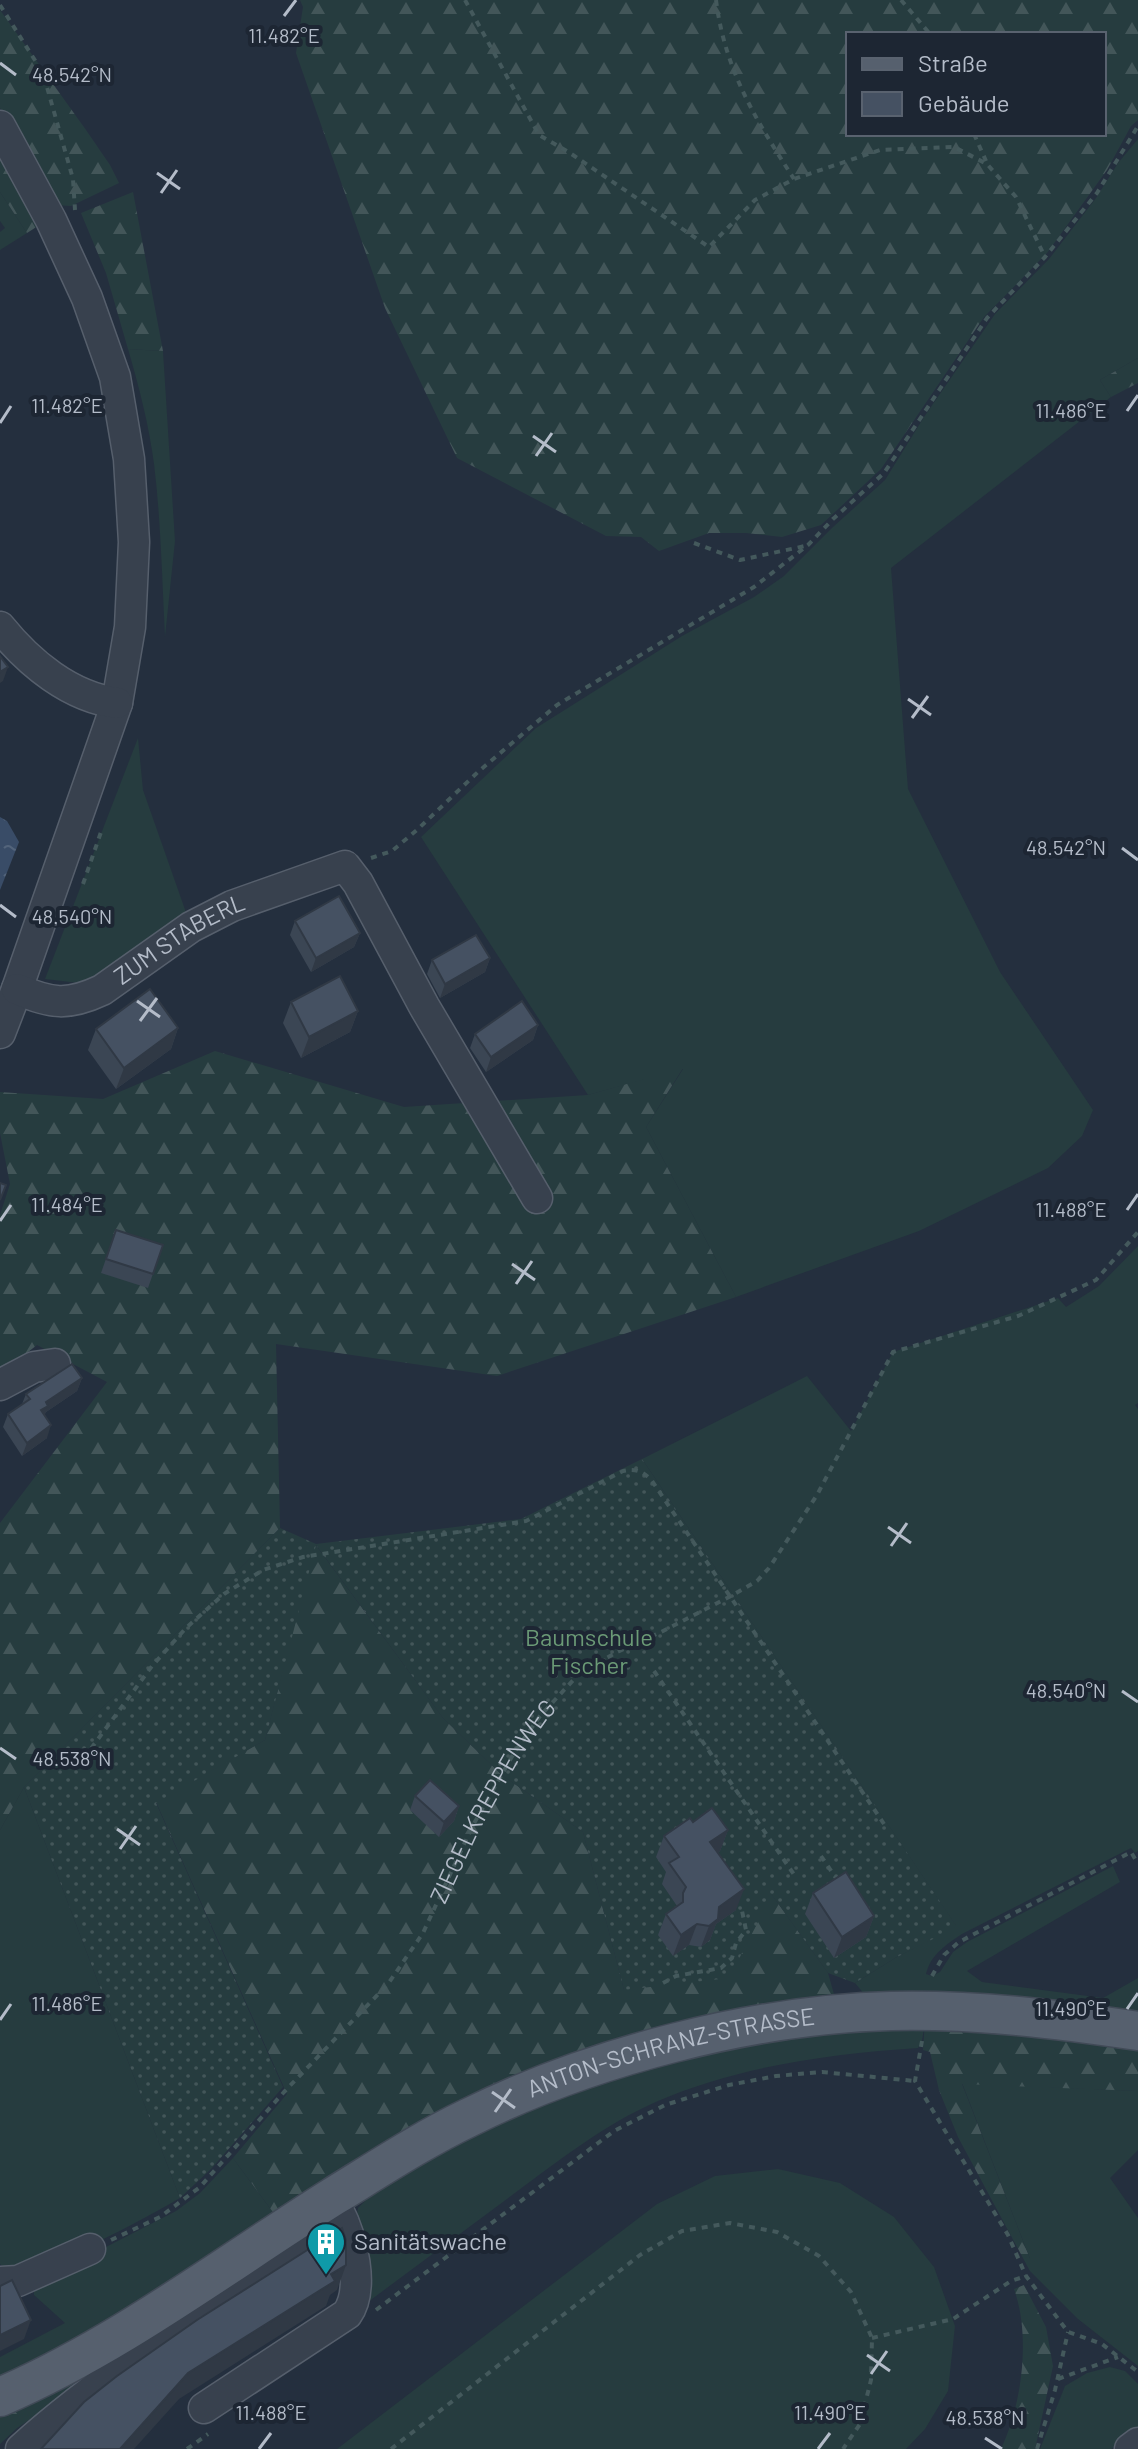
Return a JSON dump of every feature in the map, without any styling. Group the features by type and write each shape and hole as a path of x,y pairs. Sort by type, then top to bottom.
{"main road":[{"name":"ANTON-SCHRANZ-STRASSE","path":"0,2397 34,2382 338,2211 424,2142 466,2118 572,2075 640,2052 774,2022 850,2013 920,2011 1067,2021 1138,2031"}],"street":[{"path":"0,126 51,220 87,298 115,377 129,459 134,542 130,627 117,703 0,1033"},
{"path":"0,627 34,663 61,682 89,696 117,703"},
{"path":"345,866 358,883 424,1006 537,1198"},
{"name":"ZUM STABERL","path":"17,989 54,1002 86,998 191,927 232,906 345,866"},
{"path":"0,1385 34,1367 55,1364"},
{"path":"21,2449 86,2395 178,2332 338,2211 354,2266 357,2289 354,2305 347,2314 208,2419"},
{"path":"0,2282 18,2281 90,2249"},
{"path":"1130,2449 1138,2443"}],"path":[{"path":"465,0 539,135 709,247 755,200 794,179 880,150 954,147 987,164"},
{"path":"716,0 729,62 754,116 794,179"},
{"path":"901,0 928,32"},
{"path":"0,5 43,73 73,179 75,210"},
{"path":"345,866 392,851 557,705 754,587 808,545 884,473 987,318 1045,257 1097,193 1138,126"},
{"path":"975,136 987,164 1016,197 1045,257"},
{"path":"694,543 740,560 808,545"},
{"path":"80,889 105,819"},
{"name":"ZIEGELKREPPENWEG","path":"90,2249 160,2217 200,2187 284,2092 388,1984 423,1933 472,1827 514,1753 540,1716 578,1675 757,1581 781,1553 817,1495 893,1352 1018,1316 1096,1280 1138,1232"},
{"path":"84,1758 152,1666 186,1628 224,1594 263,1570 303,1557 526,1521 631,1469 652,1481 884,1824"},
{"path":"654,1671 795,1876"},
{"path":"932,1976 944,1955 959,1942 1131,1852 1138,1864"},
{"path":"821,1856 846,1892"},
{"path":"663,1983 676,1976 721,1968 732,1958 736,1943 746,1930 741,1906"},
{"path":"922,2041 915,2081 1008,2235 1026,2276 1068,2332 1102,2344 1137,2373"},
{"path":"376,2309 614,2131 665,2105 729,2085 776,2076 822,2072 915,2081"},
{"path":"391,2449 640,2255 682,2231 730,2223 777,2232 819,2256 851,2292 872,2338 871,2380 860,2424 843,2449"},
{"path":"872,2338 953,2319 1011,2281 1026,2276"},
{"path":"1037,2449 1068,2332"},
{"path":"1058,2379 1118,2357"},
{"path":"187,2449 208,2419"}],"green space":[{"path":"300,0 1138,0 1138,120 1131,126 1107,170 1047,253 984,317 881,469 821,525 782,537 709,533 659,551 641,537 606,536 457,458 385,308 296,53 303,7"},
{"path":"0,10 86,130 119,183 71,206 55,205 0,108"},
{"path":"1138,139 1138,358 1100,380 1111,397 891,568 908,789 1000,972 1093,1110 1082,1136 1048,1168 919,1231 736,1297 646,1127 683,1069 588,1095 421,837 536,728 784,576 885,480 995,314 1049,259"},
{"path":"0,145 41,224 27,233 0,192"},
{"path":"0,192 27,233 0,250 0,232 5,228 0,221"},
{"path":"133,192 163,351 128,349 106,273 81,213"},
{"path":"128,349 163,351 175,541 165,637 154,464"},
{"path":"1138,358 1138,383 1111,397 1100,380"},
{"path":"138,738 143,790 189,921 87,984 45,979"},
{"path":"215,1051 404,1107 588,1095 683,1068 646,1127 736,1297 497,1376 276,1344 280,1528 24,1787 0,1830 0,1523 107,1382 37,1345 0,1374 0,1215 10,1184 0,1133 0,1092 103,1099"},
{"path":"1138,1246 1138,1403 1135,1405 1138,1409 1138,1851 1135,1853 1131,1848 962,1934 935,1955 926,1974 932,1976 940,1972 953,1952 967,1942 1113,1866 1120,1882 967,1971 982,1982 1103,1998 1138,1978 1138,2019 865,1995 855,1983 956,1926 642,1459 807,1376 851,1431 893,1352 1058,1298 1066,1307 1099,1286"},
{"name":"Baumschule Fischer","path":"642,1459 957,1927 895,1958 855,1983 828,1973 772,1895 729,1978 624,1990 583,1832 502,1775 443,1718 316,1545 265,1740 156,1803 283,2087 211,2169 180,2198 24,1787 280,1528 316,1544 521,1519"},
{"path":"315,1544 443,1718 502,1775 583,1832 624,1990 772,1895 828,1973 835,1998 650,2039 278,2219 233,2158 287,2094 156,1802 265,1740"},
{"path":"24,1787 180,2198 98,2241 12,2275 0,2264 0,1830"},
{"path":"925,2022 918,2048 818,2058 753,2070 689,2089 639,2110 566,2155 364,2305 354,2231 358,2208 383,2183 474,2131 597,2078 742,2043"},
{"path":"925,2022 1138,2044 1138,2091 962,2084 1030,2259 1030,2271 958,2137 939,2090 930,2052 923,2050"},
{"path":"962,2083 1138,2091 1138,2150 1110,2178 1138,2218 1138,2366 1078,2319 1030,2271 1030,2259"},
{"path":"233,2158 278,2219 0,2386 0,2357 65,2323 34,2295 34,2284 176,2211 200,2193"},
{"path":"778,2169 840,2183 894,2217 934,2267 955,2326 948,2391 925,2429 906,2449 337,2449 657,2204 715,2176"},
{"path":"1024,2285 1046,2327 1053,2366 1035,2449 1001,2449 1014,2412 1022,2370 1022,2328 1014,2289"},
{"path":"148,2333 87,2382 17,2428 0,2444 0,2410"},
{"path":"1110,2367 1125,2371 1138,2384 1138,2429 1111,2449 1040,2449 1065,2386 1087,2373"}],"water":[{"path":"0,817 7,821 19,842 0,890"}],"building":[{"path":"0,656 8,667 0,672"},
{"path":"339,896 360,933 316,958 295,921"},
{"path":"476,935 490,958 445,984 432,960"},
{"path":"340,976 358,1011 309,1037 291,1002"},
{"path":"150,989 178,1028 124,1068 96,1029"},
{"path":"522,1001 538,1025 491,1057 475,1034"},
{"path":"0,1183 6,1185 0,1200"},
{"path":"116,1230 163,1245 153,1274 106,1259"},
{"path":"72,1364 82,1378 46,1402 48,1406 41,1410 51,1425 27,1443 8,1414 30,1399 26,1394"},
{"path":"430,1780 459,1806 444,1822 415,1796"},
{"path":"712,1808 728,1830 710,1842 744,1889 719,1907 718,1919 709,1926 697,1924 681,1935 666,1914 683,1902 686,1887 669,1863 679,1857 664,1836 690,1818 693,1822"},
{"path":"846,1872 874,1916 842,1937 813,1893"},
{"path":"342,2228 346,2240 346,2265 331,2274 335,2281 188,2373 120,2449 41,2449 84,2402 117,2376 197,2320"},
{"path":"12,2280 31,2320 0,2335 0,2286"}],"place":[{"name":"Sanitätswache","path":"326,2276"}]}
